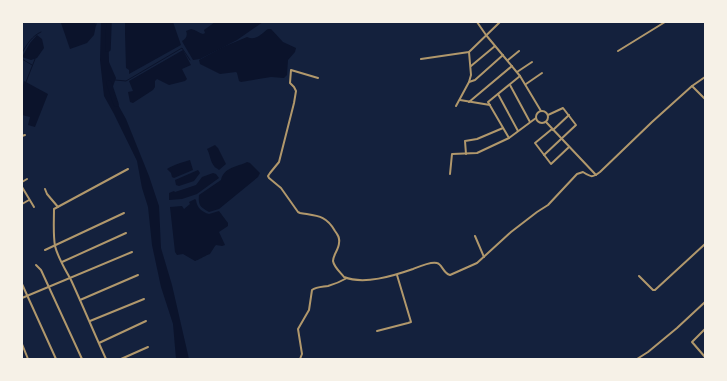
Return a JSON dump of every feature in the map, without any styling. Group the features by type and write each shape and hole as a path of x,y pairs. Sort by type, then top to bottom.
{"street":[{"path":"477,22 526,84 541,111 546,112 548,115"},
{"path":"421,59 468,52 500,22"},
{"path":"618,51 665,22"},
{"path":"470,66 495,46"},
{"path":"507,60 519,51"},
{"path":"456,106 469,82 471,75 468,52"},
{"path":"469,82 475,80 503,55"},
{"path":"517,72 532,62"},
{"path":"469,102 512,66"},
{"path":"318,78 291,70 290,83 296,91 294,103 279,162 268,176 281,188 298,212 321,216 333,227 339,236 340,241 333,259 340,273 344,277 348,278 370,280 397,275 422,266 436,263 450,275 477,263 511,232 548,205 577,174 582,172 589,176 594,176 600,172 692,86 705,77"},
{"path":"526,84 542,73"},
{"path":"509,138 488,102 520,76"},
{"path":"509,84 530,122"},
{"path":"692,86 705,99"},
{"path":"498,94 518,131"},
{"path":"459,100 490,105"},
{"path":"544,155 576,125 563,108 548,115"},
{"path":"450,174 452,154 477,153 509,138 536,118 538,113 541,111"},
{"path":"546,122 548,115"},
{"path":"569,115 535,143 551,164 570,147"},
{"path":"536,118 539,122 546,122"},
{"path":"546,122 596,175"},
{"path":"466,154 465,141 477,139 503,128"},
{"path":"106,359 55,245 53,232 54,209 128,169"},
{"path":"22,182 27,179"},
{"path":"22,187 34,207"},
{"path":"45,189 47,194 58,207"},
{"path":"22,204 29,200"},
{"path":"45,250 124,213"},
{"path":"62,262 126,233"},
{"path":"475,236 484,257"},
{"path":"639,276 653,290 655,290 705,244"},
{"path":"22,298 132,252"},
{"path":"36,264 41,270 82,359"},
{"path":"80,300 138,275"},
{"path":"377,331 411,322 397,275"},
{"path":"300,359 302,354 298,329 309,310 312,290 317,287 326,286 348,278"},
{"path":"22,284 56,359"},
{"path":"89,321 144,299"},
{"path":"637,359 648,352 677,328 705,302"},
{"path":"99,343 146,321"},
{"path":"705,330 692,342 705,357"},
{"path":"22,344 28,359"},
{"path":"121,359 148,348"}],"water":[{"path":"94,22 96,25 94,35 87,43 70,49 61,23"},
{"path":"101,22 108,22 109,62 116,78 111,92 126,119 149,176 159,206 161,248 172,285 189,359 176,359 173,324 161,287 152,245 148,207 142,188 137,161 104,96 100,60"},
{"path":"125,22 173,22 181,45 129,74 129,70 126,68"},
{"path":"215,22 263,22 237,40 200,59 193,60 182,41 186,37 186,31 191,29 203,34 205,33 204,30"},
{"path":"268,29 271,29 283,42 296,48 295,52 288,60 287,75 284,78 271,77 241,82 239,81 236,72 220,74 200,64 199,60 223,47 247,37 256,38"},
{"path":"37,35 42,39 44,48 37,58 31,60 22,57 30,43"},
{"path":"183,50 191,65 182,69 187,79 185,81 169,85 157,79 153,90 133,103 130,102 128,92 133,91 129,81"},
{"path":"24,81 48,94 35,127 28,125 30,117 22,115 22,90"},
{"path":"215,145 226,164 219,170 213,164 207,149"},
{"path":"190,160 193,170 174,178 172,177 171,173 167,169"},
{"path":"247,162 260,173 258,177 219,209 209,212 202,207 199,203 199,195 221,180 225,172"},
{"path":"198,170 200,173 194,181 179,186 176,185 175,180"},
{"path":"213,173 219,178 197,194 182,199 169,200 169,193 196,185 202,177"},
{"path":"195,199 200,209 204,212 209,214 219,211 228,223 228,226 219,232 225,245 216,245 210,254 195,261 183,254 177,255 175,252 170,207 182,206 184,209 190,204 189,202"}],"waterway":[{"path":"108,49 109,22"},
{"path":"22,53 30,41 41,32"},
{"path":"115,80 126,81 182,48 190,60"},
{"path":"22,59 32,65"},
{"path":"26,82 35,59"},
{"path":"109,83 116,104"}]}
